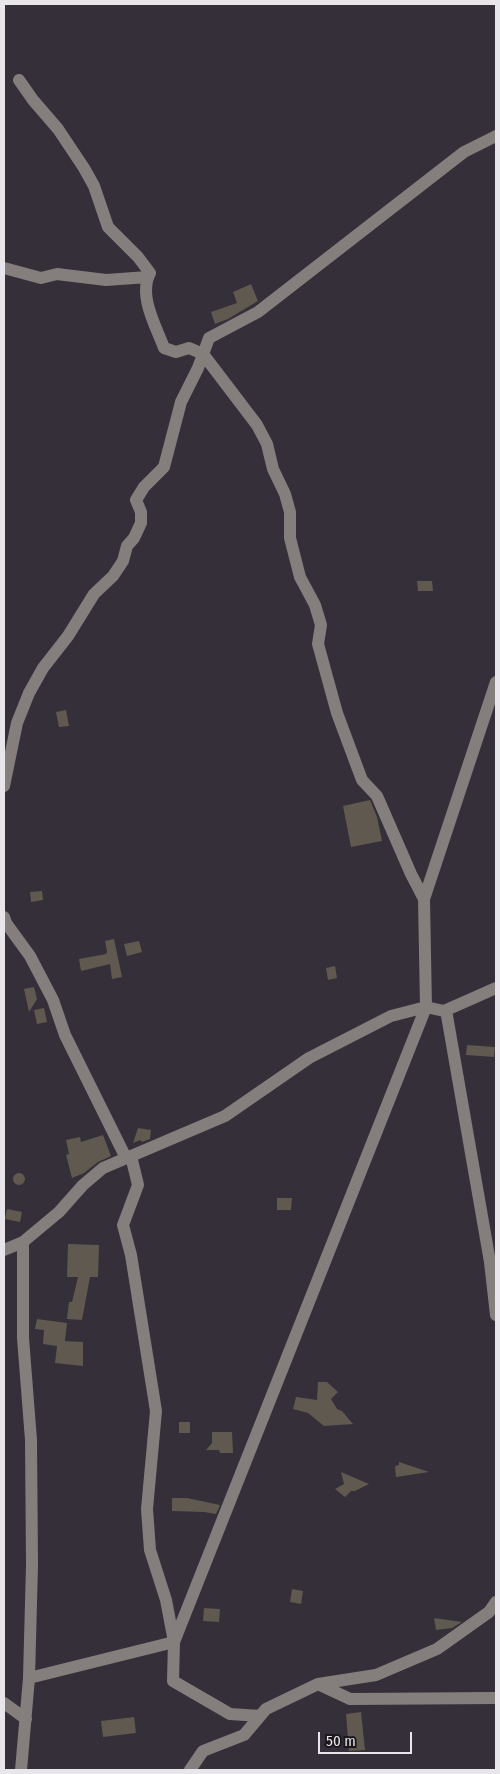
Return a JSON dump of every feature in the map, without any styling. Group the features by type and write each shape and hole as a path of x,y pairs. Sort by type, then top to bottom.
{"street":[{"path":"19,80 33,100 58,129 84,168 94,186 108,227 138,257 150,273 148,277 147,302 164,348 176,352 190,348 203,354 257,425 267,444 273,469 285,494 290,512 290,538 300,577 314,605 321,625 318,644 337,713 362,780 377,796 424,899"},
{"path":"4,786 17,723 29,693 43,668 68,636 94,594 113,576 123,561 127,546 134,538 141,523 141,512 136,500 144,487 164,467 181,402 198,368 208,338 258,312 464,152 496,136"},
{"path":"4,268 41,278 57,274 106,280 148,277"},
{"path":"174,1642 426,1007 424,899 496,682"},
{"path":"4,917 6,924 30,956 53,1000 66,1035 128,1157 138,1184 123,1226 131,1255 156,1411 147,1509 150,1550 166,1600 174,1642 173,1681 230,1714 260,1716"},
{"path":"4,1250 23,1242 59,1212 83,1185 103,1168 225,1116 309,1058 391,1016 426,1007 446,1010 496,988"},
{"path":"446,1010 490,1262 496,1315"},
{"path":"21,1770 30,1678 32,1565 31,1440 23,1338 23,1242"},
{"path":"190,1770 203,1751 244,1734 266,1709 318,1684 376,1674 437,1649 489,1612 496,1602"},
{"path":"30,1678 174,1642"},
{"path":"318,1684 350,1699 496,1698"},
{"path":"4,1703 26,1719"}],"building":[{"path":"251,284 258,301 228,319 215,324 211,312 237,303 233,292"},
{"path":"417,581 432,581 433,591 418,591"},
{"path":"66,710 69,726 59,727 56,712"},
{"path":"370,800 377,817 382,841 351,847 343,806"},
{"path":"42,891 43,900 31,902 30,892"},
{"path":"114,939 122,977 112,979 110,964 81,971 79,959 106,954 105,941"},
{"path":"139,941 142,952 127,956 124,944"},
{"path":"335,966 337,978 328,980 326,968"},
{"path":"34,987 37,999 29,1012 24,989"},
{"path":"44,1008 47,1022 37,1024 34,1010"},
{"path":"467,1045 495,1047 494,1057 466,1055"},
{"path":"138,1128 151,1130 150,1139 133,1143"},
{"path":"103,1135 111,1156 98,1162 84,1173 72,1178 66,1155 69,1154 66,1140 80,1137 81,1142"},
{"path":"19,1173 25,1179 19,1185 13,1179"},
{"path":"277,1198 292,1198 291,1210 277,1210"},
{"path":"7,1209 22,1212 20,1222 5,1219"},
{"path":"68,1244 99,1245 98,1277 90,1277 82,1320 67,1319 69,1302 72,1302 78,1277 67,1277"},
{"path":"37,1319 67,1323 65,1341 83,1342 83,1366 55,1363 57,1346 43,1344 44,1330 35,1329"},
{"path":"318,1382 327,1382 338,1392 331,1399 337,1409 342,1411 353,1424 324,1426 308,1413 293,1409 296,1397 317,1400"},
{"path":"179,1422 190,1422 190,1433 179,1433"},
{"path":"212,1432 232,1432 233,1453 206,1450 212,1443"},
{"path":"399,1462 429,1472 396,1477 395,1466 399,1465"},
{"path":"341,1472 369,1484 351,1491 345,1497 335,1489 344,1484"},
{"path":"172,1498 187,1498 220,1505 216,1514 172,1511"},
{"path":"292,1589 303,1591 301,1604 290,1602"},
{"path":"204,1608 220,1609 219,1622 203,1621"},
{"path":"434,1618 462,1622 452,1628 436,1630"},
{"path":"361,1712 365,1750 349,1751 346,1714"},
{"path":"134,1717 136,1733 103,1737 101,1721"}]}
